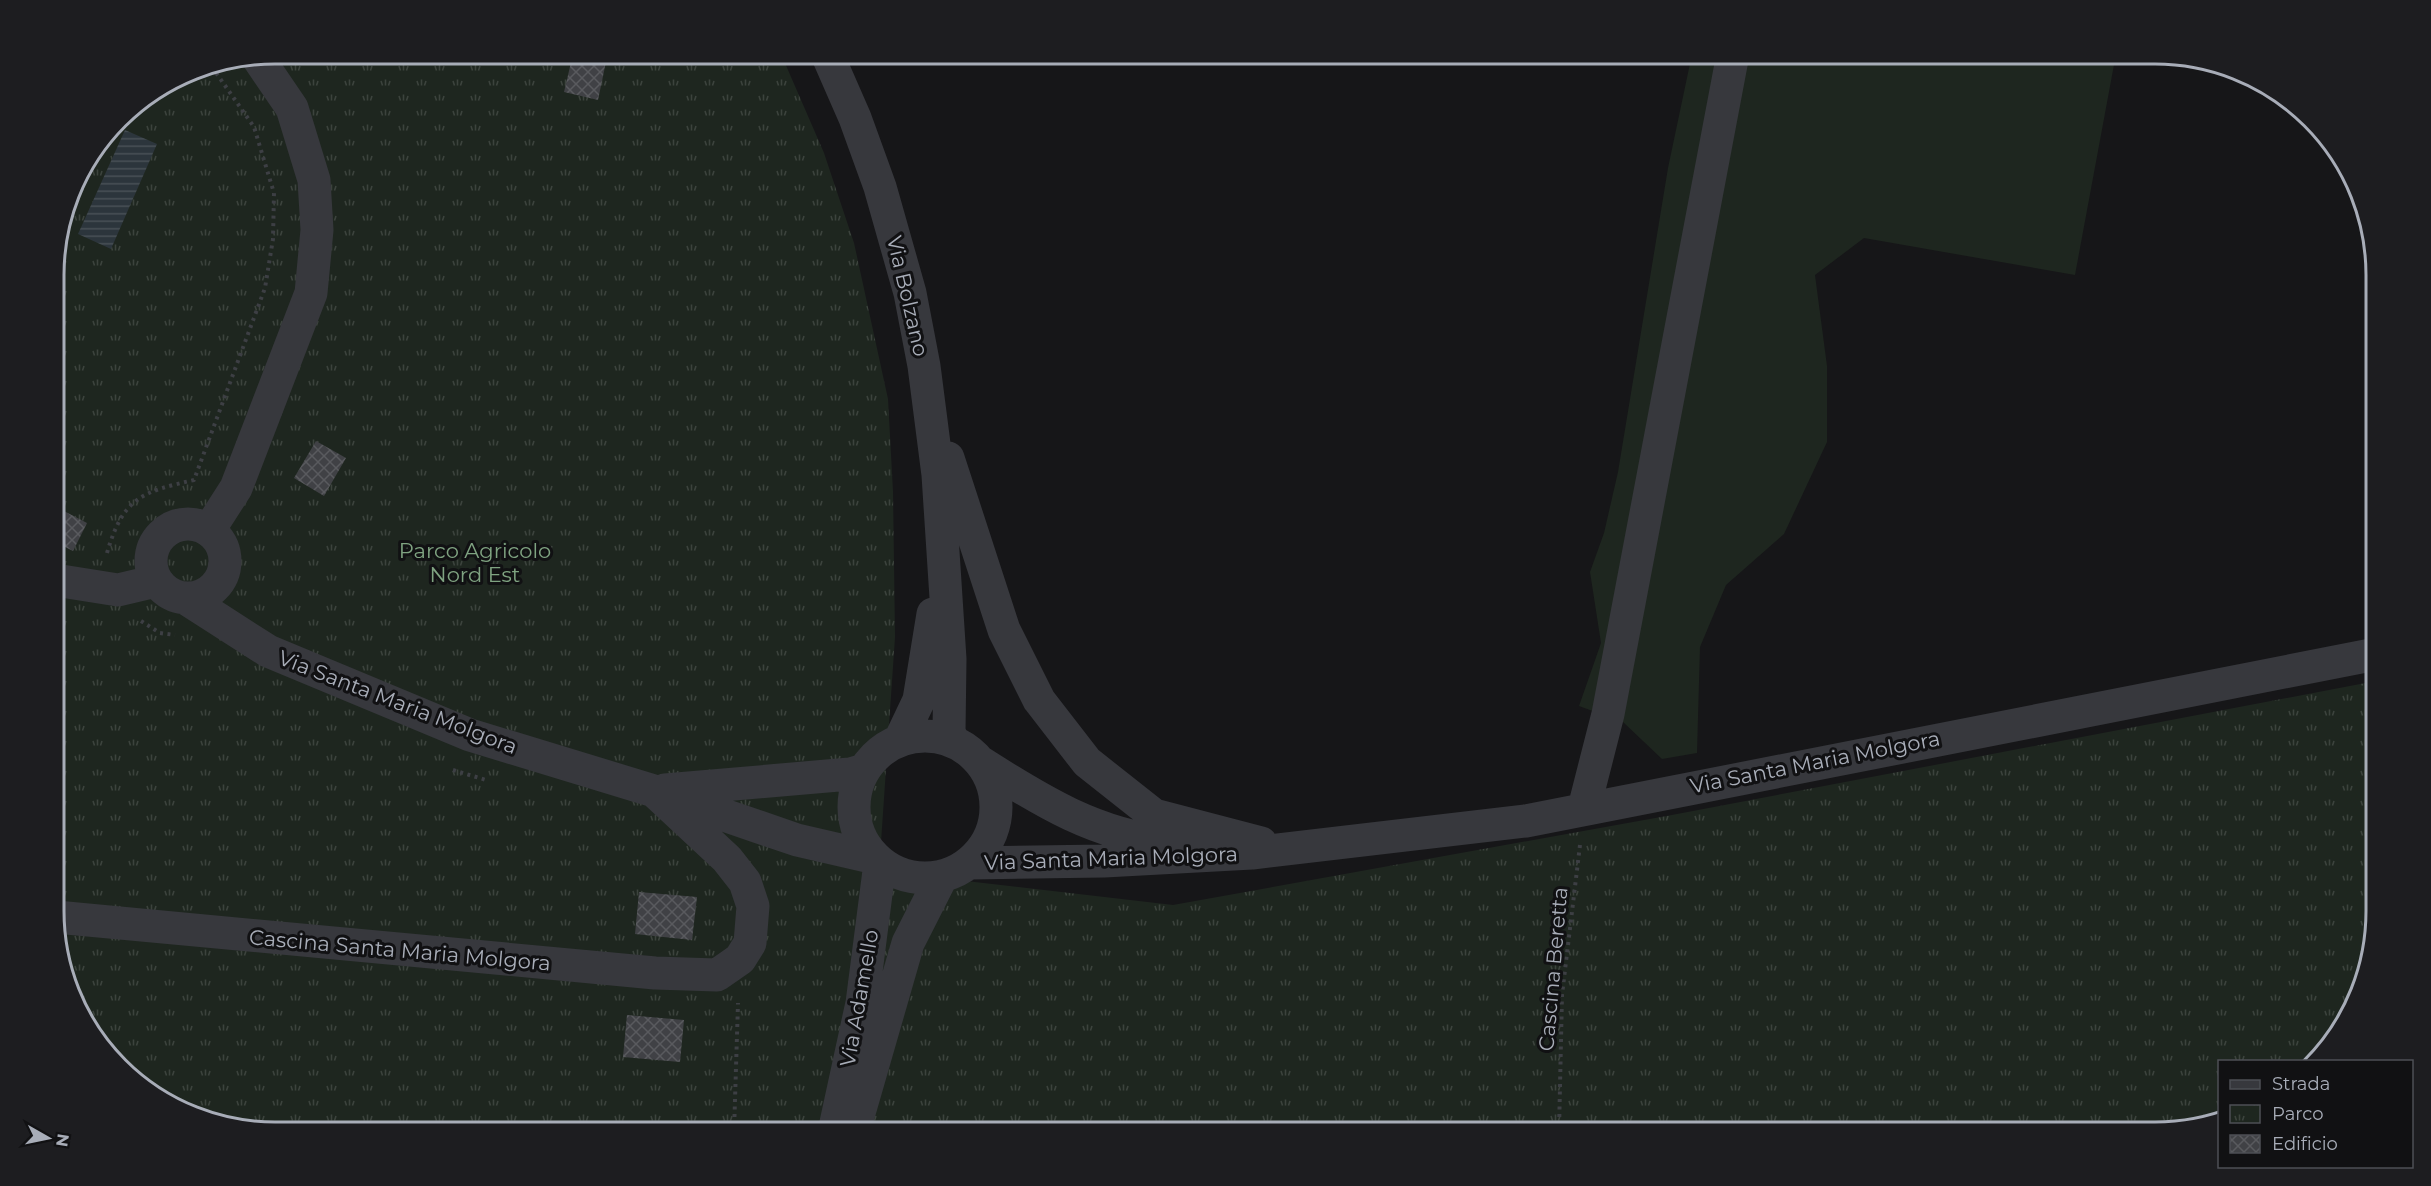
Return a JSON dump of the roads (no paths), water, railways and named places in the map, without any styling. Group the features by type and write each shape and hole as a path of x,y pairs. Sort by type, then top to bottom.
{"street":[{"path":"1584,808 1608,714 1730,64"},
{"path":"209,530 236,488 311,293 317,230 314,180 292,108 263,65"},
{"name":"Via Bolzano","path":"832,65 855,118 891,222 910,293 930,402 938,475 941,549 950,659 949,732 953,741"},
{"path":"930,402 1004,630 1039,700 1087,762 1154,815 1267,851"},
{"path":"185,523 198,524 209,530 218,538 223,549 224,572 219,583 210,591 187,599 164,590 156,581 151,569 154,544 162,533 173,526 185,523"},
{"name":"Via Bolzano","path":"900,740 919,700 941,549"},
{"path":"65,582 118,590 156,581"},
{"name":"Via Santa Maria Molgora","path":"187,599 268,651 470,735 654,790 797,840 878,861"},
{"name":"Via Santa Maria Molgora","path":"956,870 1267,851 1526,820 2366,656"},
{"path":"918,736 936,736 953,741 969,750 980,762 994,790 994,822 981,851 956,870 909,876 878,861 865,846 854,816 857,785 864,770 886,747 900,740 918,736"},
{"name":"Via Santa Maria Molgora","path":"980,762 1050,805 1134,839 1267,851"},
{"path":"654,790 838,775 864,770"},
{"name":"Cascina Santa Maria Molgora","path":"65,918 655,974 717,975 740,959 750,943 753,906 745,882 727,859 654,790"},
{"name":"Via Adamello","path":"836,1122 862,1003 878,861"},
{"name":"Via Adamello","path":"857,1122 908,943 956,870"}],"park label":[{"name":"Parco Agricolo Nord Est","path":"475,562"}]}
